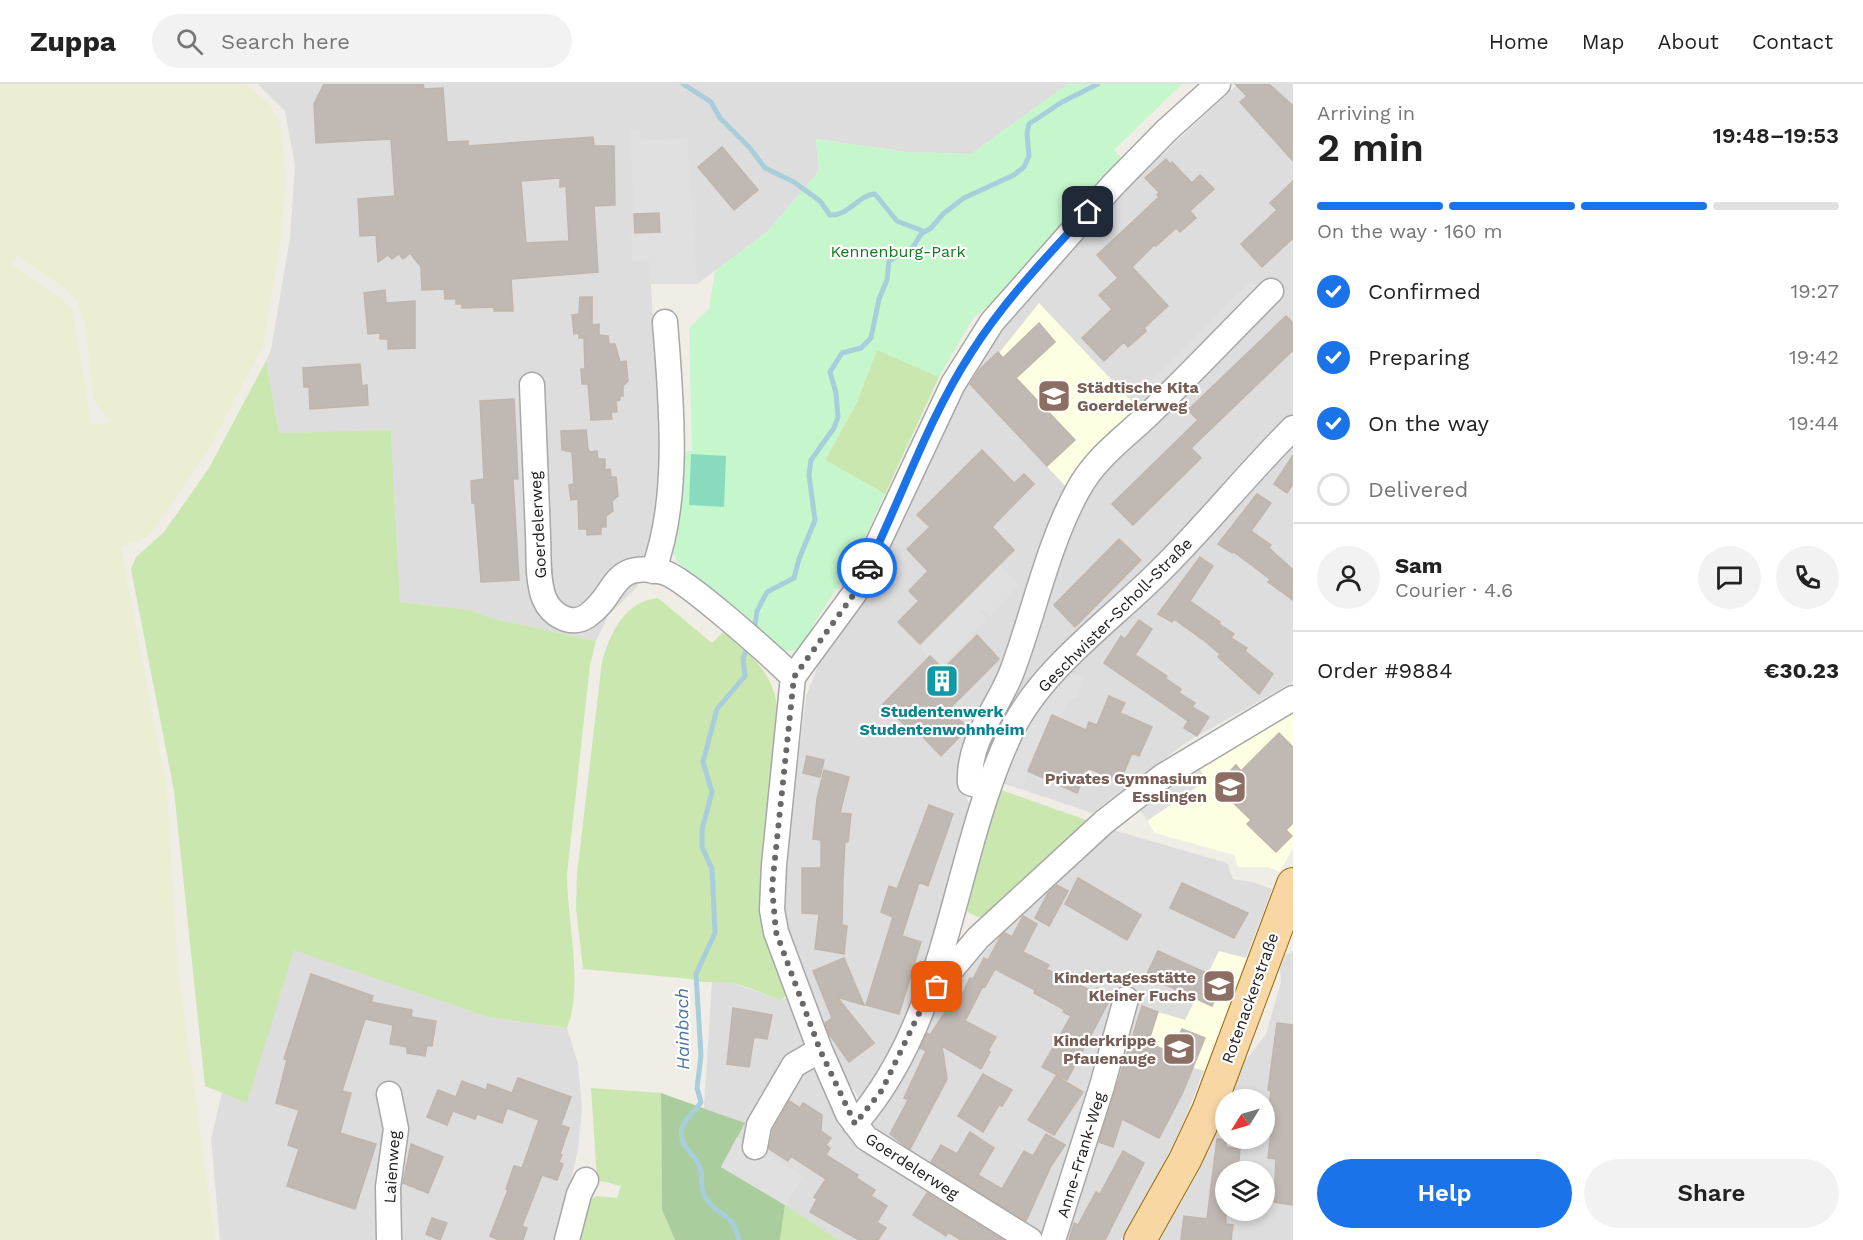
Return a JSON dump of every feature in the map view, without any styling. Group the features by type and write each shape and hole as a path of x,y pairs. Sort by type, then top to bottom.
{"main road":[{"name":"Rotenackerstraße","path":"1140,1240 1185,1160 1208,1111 1293,884"}],"street":[{"name":"Goerdelerweg","path":"1030,1240 875,1146 855,1124 820,1050 776,932 772,910 774,865 794,677 854,594 953,384 992,322 1113,185 1167,129 1218,84"},
{"path":"988,789 970,783 975,747 985,720 1010,676 1064,520 1078,489 1104,452 1149,414 1270,291"},
{"path":"653,571 660,551 671,472 665,322"},
{"name":"Goerdelerweg","path":"532,385 540,565 546,602 560,617 578,620 594,610 623,574 653,571 664,573 675,579 763,648 794,677"},
{"name":"Geschwister-Scholl-Straße","path":"855,1124 882,1090 926,999 988,789 1011,733 1040,688 1164,568 1293,428"},
{"path":"926,999 978,938 1104,822 1163,776 1293,698"},
{"name":"Anne-Frank-Weg","path":"1053,1240 1102,1086 1126,999"},
{"path":"755,1147 759,1125 794,1065 820,1050"},
{"name":"Laienweg","path":"389,1094 396,1129 388,1187 389,1240"},
{"path":"567,1240 579,1194 586,1180"}],"shaded area":[{"path":"0,84 245,84 270,105 280,124 286,175 281,239 263,345 211,445 154,529 145,538 121,547 167,791 178,969 215,1240 0,1240","holes":["17,256 66,289 76,300 85,324 94,401 110,422 91,425 73,312 63,300 11,264"]},
{"path":"258,84 1068,84 971,154 907,152 816,139 819,171 767,232 697,284 651,284 661,476 649,557 637,587 608,616 596,641 491,618 470,610 400,602 391,431 279,433 266,361 271,350 290,238 295,165 285,111"},
{"path":"1238,84 1293,84 1293,682 1187,742 1092,813 964,770 961,785 971,808 931,940 973,965 1015,919 1113,830 1227,863 1233,879 1252,882 1272,889 1186,1117 1157,1178 1121,1240 1048,1240 1039,1237 875,1132 854,1090 845,1084 788,930 785,912 785,866 806,696 820,661 875,580 966,381 994,337 1036,286 1070,253 1120,194"},
{"path":"630,130 639,130 641,141 687,138 697,284 650,284 649,260 633,261 631,233 660,231 659,213 634,214"},
{"path":"1251,281 1262,291 1159,395 1148,384"},
{"name":"Städtische Kita Goerdelerweg","path":"1039,303 1142,412 1070,491 967,381 999,353"},
{"path":"999,565 1019,585 990,616 982,609 980,612 987,619 940,666 921,649 923,647 920,643"},
{"path":"1070,673 1084,677 1077,699 1069,698 1061,718 1052,715 1023,787 1005,781 1015,749 1037,711"},
{"name":"Privates Gymnasium Esslingen","path":"1293,711 1293,847 1280,872 1268,867 1238,867 1234,855 1155,833 1138,807 1198,766"},
{"path":"1198,766 1207,780 1147,821 1138,807"},
{"path":"293,949 487,1017 567,1028 578,1064 582,1108 578,1149 558,1240 220,1240 211,1139 222,1093 247,1102"},
{"name":"Kinderkrippe Pfauenauge","path":"1219,951 1246,958 1205,1071 1193,1068 1186,1086 1168,1078 1137,1077 1158,1012 1185,1020"},
{"path":"1293,952 1293,1240 1160,1240 1199,1171 1215,1135 1215,1149 1275,1149 1275,1089 1234,1089 1244,1062 1266,1034 1281,982 1280,968 1285,955"},
{"path":"712,981 732,983 781,1000 788,998 840,1124 851,1138 1017,1240 839,1240 721,1167 744,1123 704,1108"},
{"path":"737,1137 803,1176 785,1205 721,1167"}],"green space":[{"name":"Kennenburg-Park","path":"1068,84 1182,84 1114,150 1125,161 1009,291 974,317 939,377 877,350 857,402 825,460 885,494 853,563 813,625 814,630 799,650 784,651 678,563 673,553 680,452 692,451 689,328 709,309 715,271 767,232 819,171 816,139 907,152 971,154"},
{"path":"877,349 939,377 885,494 825,460 857,402"},
{"path":"266,361 279,433 391,430 400,602 470,610 491,618 596,641 590,665 567,874 574,993 567,1028 487,1017 294,950 247,1103 205,1086 174,791 131,569 136,557 164,532 209,468"},
{"path":"691,454 726,456 724,507 689,505"},
{"path":"658,598 712,643 723,632 756,662 770,682 775,695 778,726 760,879 761,907 772,955 785,989 785,997 781,1000 729,983 583,969 576,908 577,874 602,661 615,629 628,612 646,600"},
{"path":"998,789 1089,821 988,915 978,917 969,913 965,906"},
{"path":"591,1088 661,1093 662,1210 675,1240 580,1240 585,1221 582,1215 587,1202 596,1196 617,1198 621,1186 597,1180"},
{"path":"661,1093 745,1123 721,1167 785,1205 780,1240 675,1240 662,1210"},
{"path":"785,1205 839,1240 780,1240"}],"building":[{"path":"324,84 423,84 424,89 443,88 447,142 468,141 468,146 593,137 594,146 614,146 615,205 594,206 598,272 511,279 513,311 494,311 494,307 462,308 462,304 456,304 456,299 445,299 444,289 422,290 421,267 410,253 403,259 399,254 392,259 388,255 378,262 376,235 360,236 358,199 395,196 391,139 316,143 314,104","holes":["560,178 560,187 566,186 569,241 526,243 521,181"]},
{"path":"1235,84 1269,84 1293,106 1293,161 1240,102 1247,96"},
{"path":"722,147 758,190 734,210 698,167"},
{"path":"1166,159 1170,164 1172,162 1192,183 1200,175 1214,189 1190,211 1196,218 1180,232 1176,228 1156,246 1154,245 1132,267 1168,306 1144,328 1146,331 1128,347 1124,342 1104,361 1082,338 1112,309 1099,295 1118,278 1097,255 1159,197 1157,195 1159,192 1145,178"},
{"path":"1293,181 1293,238 1262,267 1241,244 1277,210 1270,203"},
{"path":"659,213 660,232 635,233 634,214"},
{"path":"385,290 386,303 415,301 415,348 388,349 388,339 380,339 380,333 368,334 364,293"},
{"path":"580,297 592,297 592,325 599,324 599,335 608,336 609,344 615,344 620,362 626,361 628,381 623,386 623,396 616,401 617,412 611,412 612,419 591,420 588,384 582,384 581,369 585,369 584,338 579,338 579,333 574,334 572,315 579,314"},
{"path":"1286,316 1293,323 1293,350 1191,448 1201,458 1133,525 1112,504 1198,420 1188,410"},
{"name":"Städtische Kita Goerdelerweg","path":"1039,323 1055,342 1016,378 1075,440 1047,466 970,384 979,370 998,352 1003,358"},
{"path":"360,364 362,386 367,385 368,405 310,409 309,387 304,387 303,368"},
{"path":"514,399 518,479 513,479 519,580 481,582 475,503 472,503 471,481 484,479 480,401"},
{"path":"586,430 588,449 590,452 597,451 598,459 605,459 605,470 610,469 611,477 616,477 618,496 612,501 613,511 606,516 606,527 601,527 601,534 587,535 587,529 579,529 578,499 571,500 569,485 574,484 572,452 562,450 561,431"},
{"path":"982,450 1014,483 1024,474 1034,484 992,527 1014,550 920,644 898,622 919,601 909,591 928,571 907,549 930,527 917,515"},
{"path":"1293,455 1293,484 1287,493 1274,484"},
{"path":"1257,494 1271,503 1251,531 1271,545 1269,548 1293,570 1293,600 1268,582 1270,579 1234,552 1218,544"},
{"path":"1119,539 1141,560 1075,627 1054,605"},
{"path":"1200,557 1213,566 1190,601 1234,634 1231,638 1247,648 1245,651 1273,674 1259,694 1218,657 1220,654 1206,642 1174,619 1172,622 1158,614"},
{"path":"1139,620 1152,629 1135,655 1167,676 1165,678 1181,689 1179,693 1195,703 1192,707 1209,717 1197,736 1184,728 1188,721 1104,663 1121,636 1125,639"},
{"name":"Studentenwerk Studentenwohnheim","path":"977,635 999,659 949,709 968,728 941,756 911,724 907,727 883,704 930,656 943,669"},
{"path":"1109,696 1125,703 1120,713 1152,727 1139,756 1132,753 1120,782 1088,768 1077,793 1028,771 1052,715 1086,730 1089,722 1097,725"},
{"path":"1279,733 1293,747 1293,823 1286,830 1292,836 1276,852 1247,824 1251,820 1216,786 1236,765 1241,771"},
{"path":"807,756 824,760 820,777 803,773"},
{"path":"824,770 849,777 840,813 851,814 848,842 845,842 843,878 842,925 847,926 844,954 815,949 819,914 802,913 802,868 821,868 821,840 813,839 817,799"},
{"path":"929,805 953,814 928,886 919,882 902,936 921,942 899,1014 866,1005 893,917 881,912 889,886 897,889"},
{"path":"1078,878 1141,915 1127,940 1065,904"},
{"path":"1182,883 1248,913 1234,938 1170,908"},
{"path":"1057,885 1068,891 1049,926 1035,918 1048,893"},
{"path":"1023,916 1037,924 1023,952 1049,965 1046,969 1062,977 1094,992 1097,988 1112,995 1067,1080 1042,1067 1071,1016 1063,1012 1065,1010 1034,993 1035,990 995,969 985,987 983,986 965,1021 996,1037 988,1051 990,1052 981,1069 942,1046 947,1079 910,1149 890,1134 908,1100 904,1098 926,1051 920,1048 927,1033 930,1035 953,1000 958,1003 970,978 973,979 984,958 988,960 1005,933 1012,937"},
{"path":"1158,951 1224,981 1212,1006 1146,976"},
{"path":"844,958 864,1005 837,997 874,1043 849,1062 829,1034 825,1023 832,1018 813,971"},
{"path":"311,974 373,996 371,1002 412,1010 411,1017 436,1021 432,1046 427,1045 425,1056 407,1053 407,1047 390,1044 393,1025 365,1019 342,1091 351,1093 340,1133 376,1144 355,1209 287,1186 299,1149 288,1145 299,1110 276,1103 287,1060 284,1059"},
{"path":"1142,1006 1158,1012 1148,1043 1172,1053 1182,1029 1205,1038 1183,1092 1159,1138 1122,1119 1113,1147 1099,1142"},
{"path":"733,1008 772,1015 767,1039 754,1037 749,1067 727,1064"},
{"path":"1277,1023 1293,1025 1293,1205 1275,1202 1276,1159 1268,1158 1269,1149 1275,1149 1275,1089 1268,1089"},
{"path":"983,1074 1012,1090 1002,1106 999,1105 983,1132 958,1116"},
{"path":"1056,1076 1083,1092 1054,1135 1028,1120"},
{"path":"518,1078 571,1097 561,1125 569,1128 560,1154 562,1155 559,1162 563,1164 557,1180 542,1175 522,1226 527,1228 523,1240 499,1240 490,1236 508,1190 506,1189 514,1166 522,1168 539,1120 507,1108 502,1123 477,1114 475,1119 453,1111 447,1125 427,1117 438,1090 456,1097 462,1081 486,1090 488,1084 512,1093"},
{"path":"789,1101 800,1108 803,1103 822,1115 821,1131 831,1138 826,1145 830,1148 826,1155 858,1175 856,1178 875,1190 871,1196 887,1206 877,1222 886,1228 878,1240 859,1240 810,1212 817,1199 814,1197 826,1179 791,1156 788,1161 769,1149 773,1130"},
{"path":"970,1132 994,1148 978,1175 1002,1189 1024,1151 1033,1156 1046,1134 1065,1145 1051,1166 1026,1221 931,1162 941,1145 957,1154"},
{"path":"411,1144 443,1157 428,1193 403,1183"},
{"path":"1216,1149 1240,1149 1239,1161 1215,1161 1215,1221 1226,1221 1226,1224 1233,1225 1231,1240 1181,1240 1184,1216 1207,1219"},
{"path":"1123,1151 1144,1163 1105,1240 1069,1240 1074,1223 1078,1225 1096,1192 1100,1194"},
{"path":"927,1193 1003,1240 961,1240 948,1232 946,1236 913,1215"},
{"path":"432,1218 447,1223 440,1240 426,1234"}],"waterway":[{"path":"683,84 711,102 720,118 749,147 765,168 794,182 820,201 830,215 843,212 863,198 875,194 897,221 923,231"},
{"name":"Hainbach","path":"754,633 757,611 767,592 794,578 815,520 809,475 811,460 834,428 838,417 836,393 830,372 842,353 861,348 871,338 879,299 887,280 889,261 913,247 921,234 931,228 944,213 964,198 1014,175 1024,167 1029,156 1027,133 1029,124 1062,102 1098,84"},
{"name":"Hainbach","path":"739,1240 732,1223 705,1197 699,1165 684,1144 681,1134 685,1121 701,1102 697,1088 701,1056 696,974 715,933 712,869 702,847 702,830 712,792 703,762 717,709 745,676 743,658 749,644"}],"way so far":[{"path":"867,568 838,618 794,677 772,887 772,910 776,932 820,1050 848,1114 855,1124 878,1097 926,999 937,987"}],"place":[{"name":"Städtische Kita Goerdelerweg","path":"1054,396"},
{"name":"Studentenwerk Studentenwohnheim","path":"942,681"},
{"name":"Privates Gymnasium Esslingen","path":"1230,787"},
{"name":"Kindertagesstätte Kleiner Fuchs","path":"1219,986"},
{"name":"Kinderkrippe Pfauenauge","path":"1179,1049"}],"route":[{"path":"867,568 929,433 971,352 992,322 1088,212"}]}
